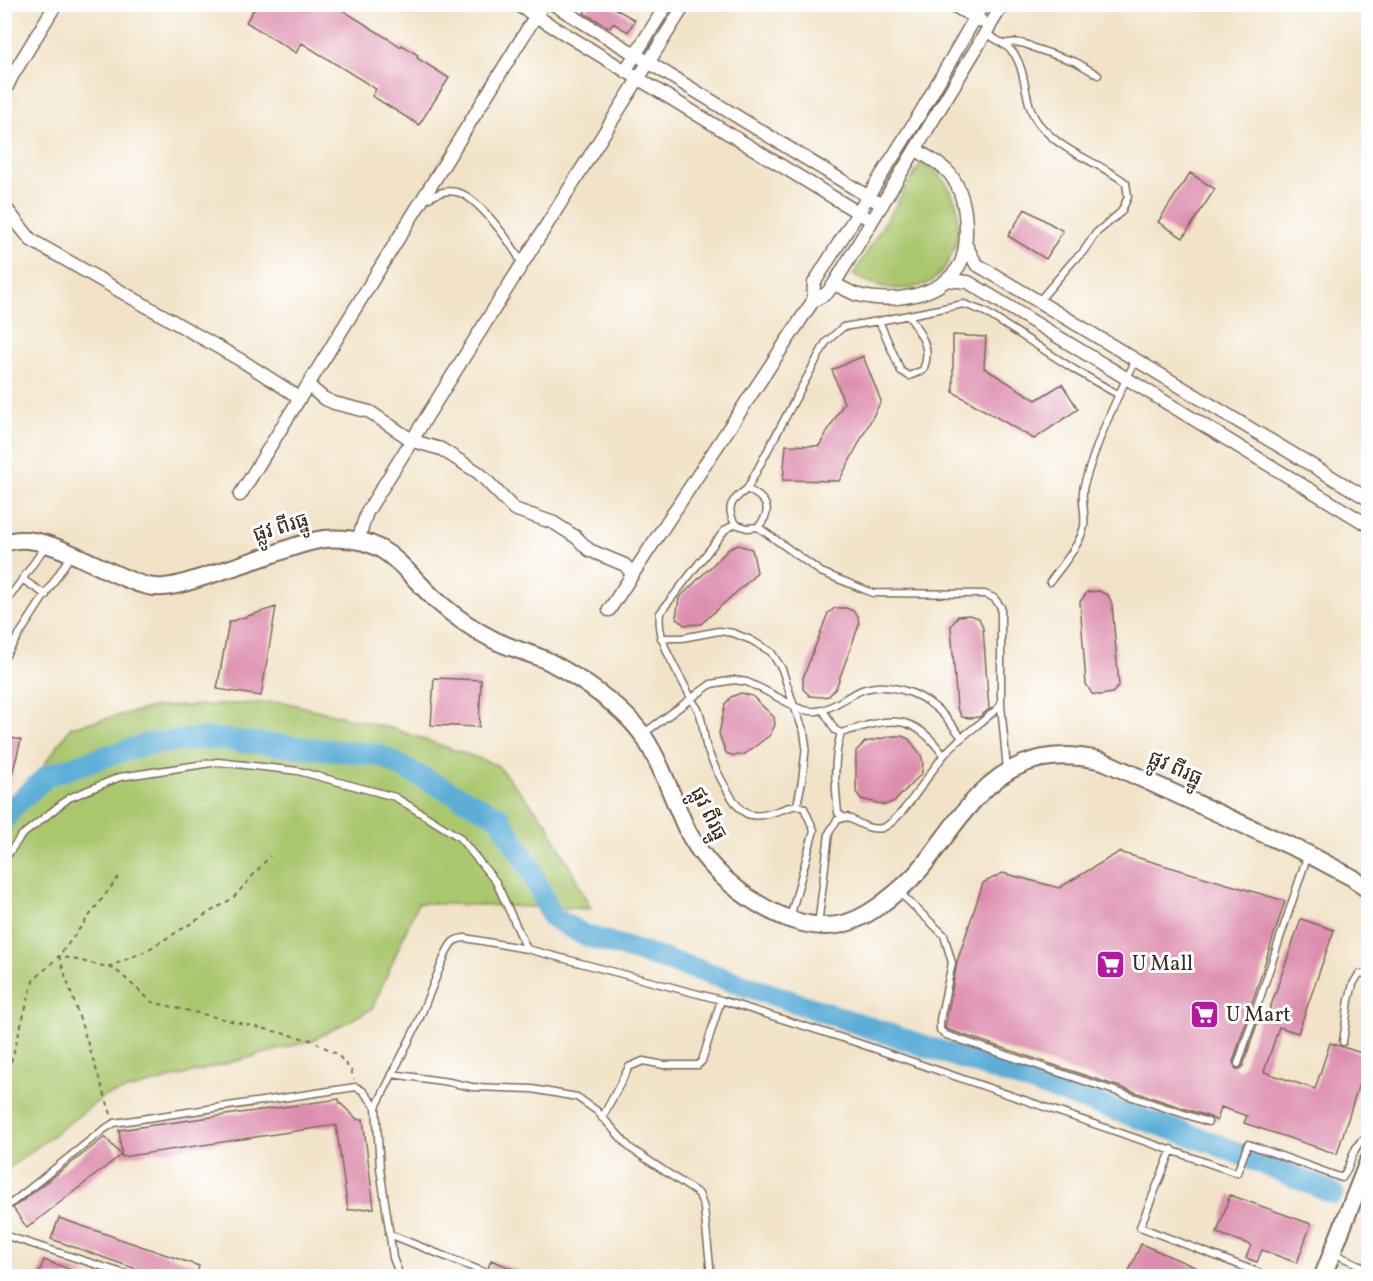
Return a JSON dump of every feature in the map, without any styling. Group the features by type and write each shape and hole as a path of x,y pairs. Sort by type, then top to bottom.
{"main road":[{"name":"ផ្លូវ ពីរធ្នូ","path":"4,544 25,538 47,544 143,585 161,588 181,584 305,543 327,538 358,540 395,557 436,600 464,622 495,640 548,661 585,684 617,708 642,734 663,770 684,824 705,859 760,904 790,919 818,927 843,925 864,917 899,892 977,797 1007,772 1045,757 1081,756 1102,761 1308,854 1353,878 1368,890"},
{"path":"1323,1276 1368,1162"}],"street":[{"path":"4,93 56,4"},
{"path":"516,4 872,220"},
{"path":"240,495 543,4"},
{"path":"553,4 882,205"},
{"path":"625,71 667,4"},
{"path":"358,540 367,512 685,4"},
{"path":"951,4 988,29"},
{"path":"813,301 814,284 921,112 983,4"},
{"path":"609,610 813,301 828,293 834,284 917,150 1002,4"},
{"path":"834,284 855,294 876,298 898,298 926,293 946,280 960,265 966,245 966,210 959,191 949,173 917,150"},
{"path":"4,206 30,240 244,362 300,398"},
{"path":"966,245 975,264 1368,499"},
{"path":"946,280 968,282 1368,525"},
{"path":"308,385 323,398 370,412 413,441 441,449 479,473 514,509 554,523 576,537 589,550 625,565 632,574"}],"lane":[{"path":"988,29 1014,54 1022,71 1028,102 1038,122 1058,143 1087,161 1111,171 1126,183 1128,197 1121,212 1096,233 1083,252 1038,302"},
{"path":"1003,44 1014,41 1028,45 1076,62 1098,75"},
{"path":"422,202 439,192 457,192 477,203 517,252 523,265"},
{"path":"1007,772 1001,705 1001,607 994,598 985,594 873,592 821,572 758,527 747,528 735,524 730,515 731,505 736,496 747,489 826,342 843,327 964,304 985,312 1075,370 1119,394"},
{"path":"879,321 901,371 909,376 923,370 928,357 924,341 909,315"},
{"path":"1050,582 1084,528 1082,490 1119,394 1136,360"},
{"path":"747,489 764,500 767,509 765,519 758,527"},
{"path":"735,524 725,530 660,613 658,621 661,638 688,688 691,700 698,707 707,747 732,800 745,813 759,816 797,805 804,808 814,830 790,919"},
{"path":"4,605 47,544"},
{"path":"4,658 72,555"},
{"path":"22,579 46,595"},
{"path":"661,638 682,639 719,631 733,633 751,640 771,652 782,669 804,732 806,746 797,805"},
{"path":"4,643 11,648"},
{"path":"642,734 711,684 734,680 747,682 810,712 823,710 840,703 863,689 877,686 894,688 917,696 935,707 961,736"},
{"path":"841,733 834,768 838,813 870,828 882,828 895,821 943,756 961,736 1001,705"},
{"path":"823,710 835,730 841,733 876,722 897,721 916,726 932,737 943,756"},
{"path":"4,860 21,836 69,798 120,777 218,762 298,771 395,797 459,837 496,882 527,949"},
{"path":"818,927 829,833 837,820 843,817"},
{"path":"814,830 829,833"},
{"path":"1238,1064 1308,854"},
{"path":"899,892 944,935 947,943 952,963 940,1030 946,1035 1208,1122"},
{"path":"400,1276 393,1258 389,1234 380,1168 376,1107 416,1027 452,942 457,939 465,938 527,949 721,1000 855,1042 1237,1173 1248,1144 1342,1178 1346,1174 1357,1145 1361,1141 1368,1143"},
{"path":"1343,1042 1353,984 1359,974 1368,973"},
{"path":"602,1118 629,1067 637,1062 698,1065 702,1061 721,1000"},
{"path":"392,1074 472,1087 532,1089 577,1097 597,1111 630,1148 699,1194 704,1208 711,1276"},
{"path":"4,1209 114,1123 356,1087 363,1091 376,1107"},
{"path":"1172,1149 1140,1227 1268,1276"},
{"path":"389,1234 494,1276"},
{"path":"4,1235 132,1276"},
{"path":"1332,1253 1366,1268 1368,1272"}],"path":[{"path":"108,967 144,952 233,898 270,855"},
{"path":"4,1088 33,981 59,956 120,875"},
{"path":"59,956 117,971 152,1002 311,1040 337,1054 351,1070 356,1087"},
{"path":"59,956 114,1123"}],"green space":[{"path":"921,163 943,179 953,195 957,209 958,224 955,246 945,267 930,282 902,289 885,287 853,275"},
{"path":"284,702 397,730 497,765 547,823 591,909 418,903 372,1009 311,1041 105,1096 5,1171 5,820 71,727 154,707"}],"building":[{"path":"257,4 333,4 401,47 402,45 418,55 417,58 449,78 419,125 372,96 376,89 302,43 296,53 246,22"},
{"path":"589,4 607,4 635,20 628,32 613,23 610,28 584,13"},
{"path":"1190,173 1215,189 1183,238 1158,222"},
{"path":"1025,209 1063,231 1046,259 1008,236"},
{"path":"953,335 986,337 984,368 1036,400 1062,384 1078,409 1034,439 953,392"},
{"path":"863,356 881,401 839,481 783,480 786,445 819,446 844,403 832,370"},
{"path":"738,545 752,549 757,572 701,624 684,625 676,617 679,598 729,549"},
{"path":"1099,591 1108,595 1112,604 1119,686 1112,693 1100,695 1092,694 1086,684 1080,602 1087,592"},
{"path":"276,607 261,696 217,689 229,622"},
{"path":"835,608 846,608 853,611 858,616 859,625 836,688 829,696 810,696 803,689 803,678 828,613"},
{"path":"969,615 979,618 983,628 989,709 979,717 970,718 962,717 957,708 951,626 958,616"},
{"path":"434,678 481,680 479,727 431,725"},
{"path":"741,693 752,696 774,717 775,725 770,735 745,754 734,756 726,753 719,734 725,704 731,697"},
{"path":"4,736 21,740 8,790 4,790"},
{"path":"893,736 909,739 921,755 922,773 895,801 885,805 861,799 856,792 856,751 865,742"},
{"name":"U Mall","path":"1119,852 1285,901 1233,1062 1236,1069 1243,1066 1261,1012 1268,1014 1301,919 1334,930 1298,1033 1279,1027 1264,1072 1315,1089 1330,1043 1368,1055 1337,1154 1244,1123 1247,1116 1221,1107 1217,1121 945,1028 957,962 983,883 1003,873 1059,888"},
{"path":"339,1099 340,1103 358,1120 363,1119 374,1208 348,1210 336,1125 122,1157 119,1130"},
{"path":"105,1137 121,1155 27,1228 13,1208"},
{"path":"1230,1195 1311,1224 1297,1263 1262,1250 1257,1262 1246,1258 1251,1245 1217,1233"},
{"path":"59,1218 199,1266 196,1276 156,1276 51,1239"},
{"path":"1141,1244 1216,1276 1127,1276"},
{"path":"44,1260 85,1275 85,1276 38,1276"},
{"path":"491,1260 531,1276 499,1276 498,1272 488,1268"}],"waterway":[{"path":"4,820 12,808 47,776 148,744 206,738 379,755 499,817 530,868 552,917 584,935 696,969 1213,1143 1333,1193"}],"place":[{"name":"U Mall","path":"1111,964"},
{"name":"U Mart","path":"1205,1015"}]}
